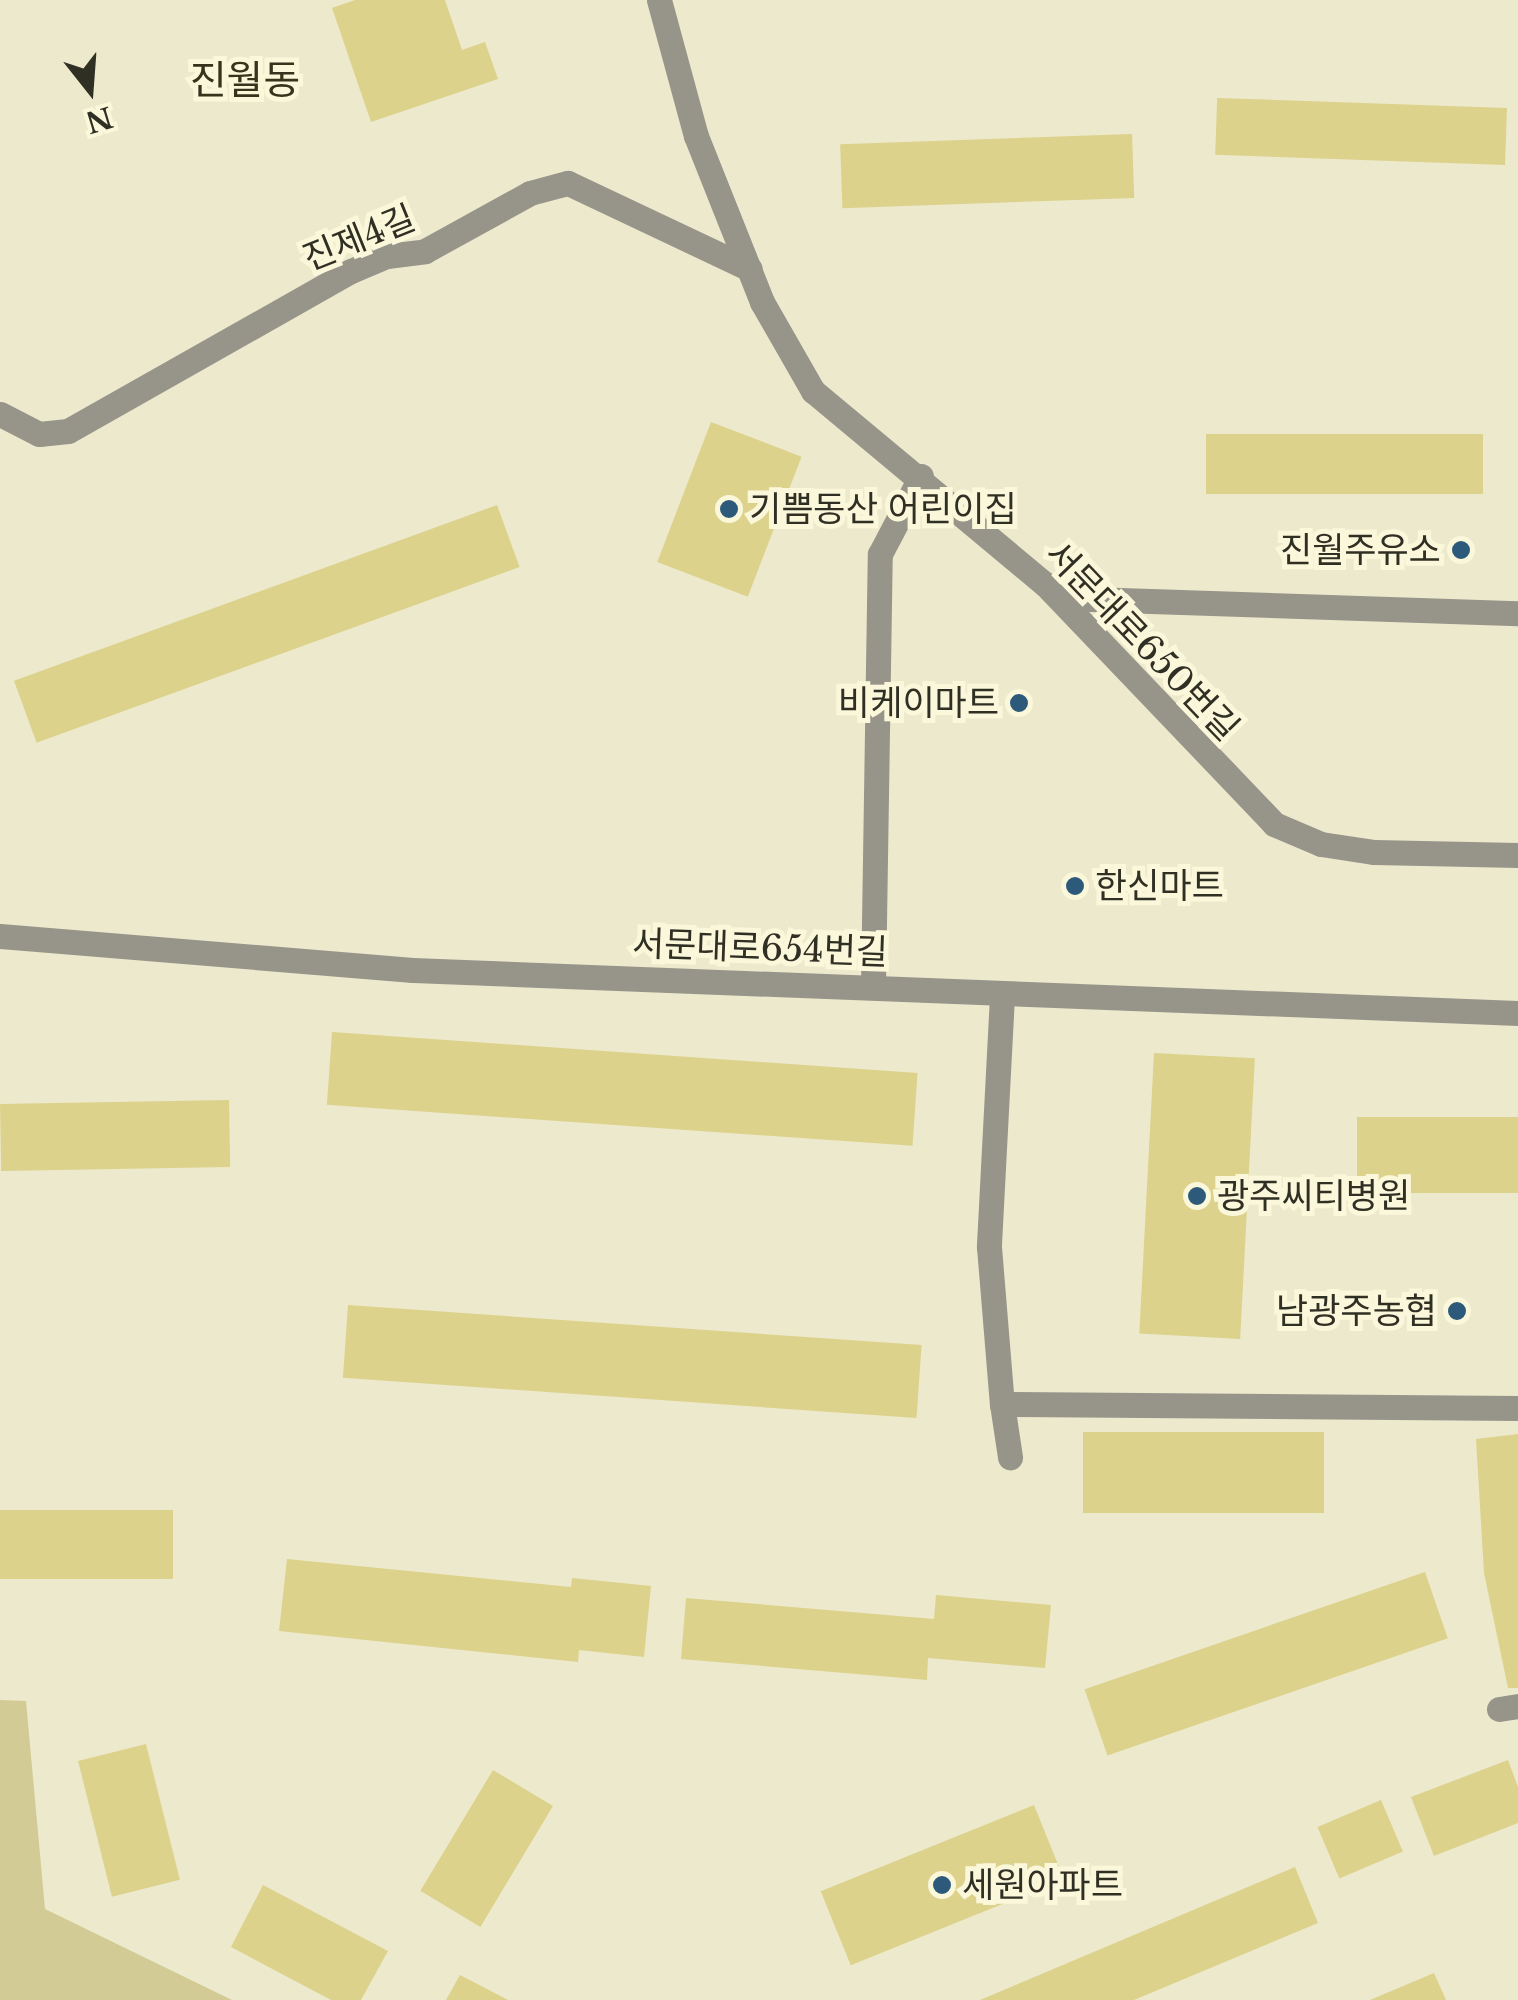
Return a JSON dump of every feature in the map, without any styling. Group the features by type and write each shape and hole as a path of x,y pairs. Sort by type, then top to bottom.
{"street":[{"name":"서문대로650번길","path":"660,0 696,136 750,270 813,391 921,476 1045,584 1274,824 1320,844 1374,852 1518,855"},
{"name":"진제4길","path":"0,414 40,434 68,430 351,272 387,256 425,252 530,193 568,183 750,270"},
{"path":"873,986 880,554 921,476"},
{"path":"1045,584 1090,599 1518,613"},
{"name":"서문대로654번길","path":"0,936 414,970 873,986 1002,996 1518,1012"},
{"path":"1002,996 989,1246 1010,1457"},
{"path":"1002,1404 1518,1408"}],"shaded area":[{"path":"0,1700 26,1701 45,1909 232,2000 0,2000"}],"building":[{"path":"355,0 445,0 462,50 485,42 498,79 371,122 332,8"},
{"path":"1217,98 1507,108 1505,165 1215,155"},
{"path":"1132,134 1134,198 842,208 840,144"},
{"name":"기쁨동산 어린이집","path":"711,422 802,457 748,597 657,562"},
{"path":"1206,434 1483,434 1483,494 1206,494"},
{"path":"497,505 520,567 37,743 14,681"},
{"path":"332,1032 918,1073 912,1146 327,1105"},
{"name":"광주씨티병원","path":"1154,1053 1255,1058 1240,1339 1139,1334"},
{"path":"229,1100 230,1167 1,1171 0,1104"},
{"path":"1357,1117 1518,1117 1518,1193 1357,1193"},
{"path":"348,1305 922,1345 917,1418 343,1378"},
{"path":"1083,1432 1324,1432 1324,1513 1083,1513"},
{"path":"1518,1434 1518,1688 1508,1688 1484,1573 1476,1439"},
{"path":"0,1510 173,1510 173,1579 0,1579"},
{"path":"287,1559 571,1587 572,1578 651,1586 644,1657 579,1650 578,1662 279,1631"},
{"path":"1425,1572 1448,1638 1107,1755 1085,1689"},
{"path":"936,1595 1051,1605 1045,1668 928,1658 927,1680 681,1659 686,1598 934,1619"},
{"path":"146,1744 180,1880 112,1897 78,1761"},
{"path":"1508,1760 1518,1787 1518,1823 1434,1856 1411,1797"},
{"path":"493,1770 553,1806 480,1927 420,1891"},
{"path":"1381,1800 1403,1852 1339,1879 1317,1827"},
{"name":"세원아파트","path":"1034,1805 1064,1879 851,1965 821,1891"},
{"path":"1295,1867 1318,1923 1134,2000 980,2000"},
{"path":"263,1885 388,1951 361,2000 331,2000 231,1947"},
{"path":"1434,1973 1446,2000 1370,2000"},
{"path":"460,1975 508,2000 446,2000"}],"place":[{"name":"기쁨동산 어린이집","path":"729,509"},
{"name":"진월주유소","path":"1461,550"},
{"name":"비케이마트","path":"1019,703"},
{"name":"한신마트","path":"1075,886"},
{"name":"광주씨티병원","path":"1197,1196"},
{"name":"남광주농협","path":"1457,1311"},
{"name":"세원아파트","path":"942,1885"}],"district":[{"name":"진월동","path":"245,80"}]}
